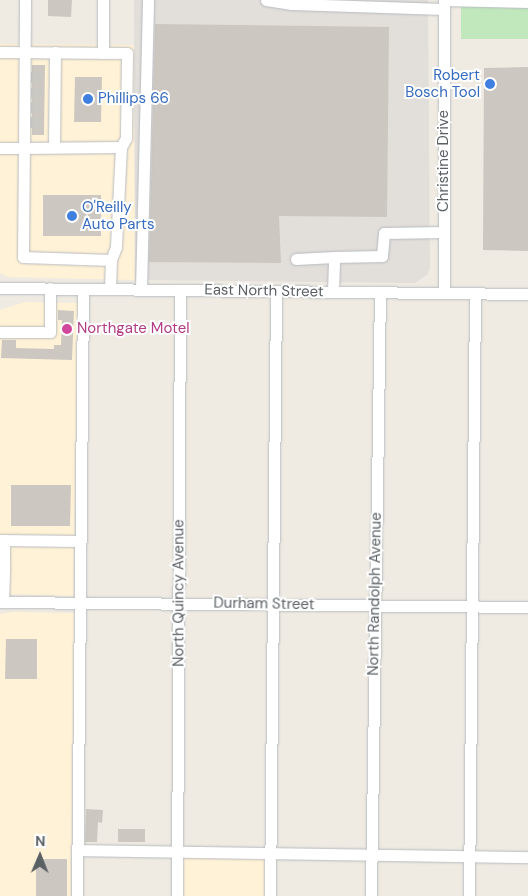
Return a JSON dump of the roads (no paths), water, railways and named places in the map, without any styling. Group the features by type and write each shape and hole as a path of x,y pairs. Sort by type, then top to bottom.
{"street":[{"path":"25,0 24,52 28,92 24,148 23,258 111,260"},
{"path":"103,0 104,53"},
{"path":"141,289 148,0"},
{"path":"266,0 416,4 528,2"},
{"name":"Christine Drive","path":"444,3 444,293"},
{"path":"0,52 127,52 126,138 121,147 116,248 111,260 110,289"},
{"path":"54,147 50,122 50,77 55,52"},
{"path":"0,148 121,147"},
{"path":"296,259 382,256 384,233 444,232"},
{"path":"333,291 334,258"},
{"name":"East North Street","path":"0,288 528,294"},
{"path":"0,332 50,332 50,288"},
{"path":"77,896 83,289"},
{"name":"North Quincy Avenue","path":"177,896 180,290"},
{"path":"270,896 276,291"},
{"name":"North Randolph Avenue","path":"370,896 380,292"},
{"path":"469,896 476,293"},
{"path":"2,602 2,540 80,541"},
{"name":"Durham Street","path":"2,602 528,607"},
{"path":"77,850 528,857"}],"tunnel":[{"path":"31,77 45,77"},
{"path":"31,93 45,92"},
{"path":"31,107 45,107"},
{"path":"30,122 45,122"}],"place":[{"name":"Robert Bosch Tool","path":"490,84"},
{"name":"Phillips 66","path":"88,99"},
{"name":"O'Reilly Auto Parts","path":"72,216"},
{"name":"Northgate Motel","path":"67,329"}]}
